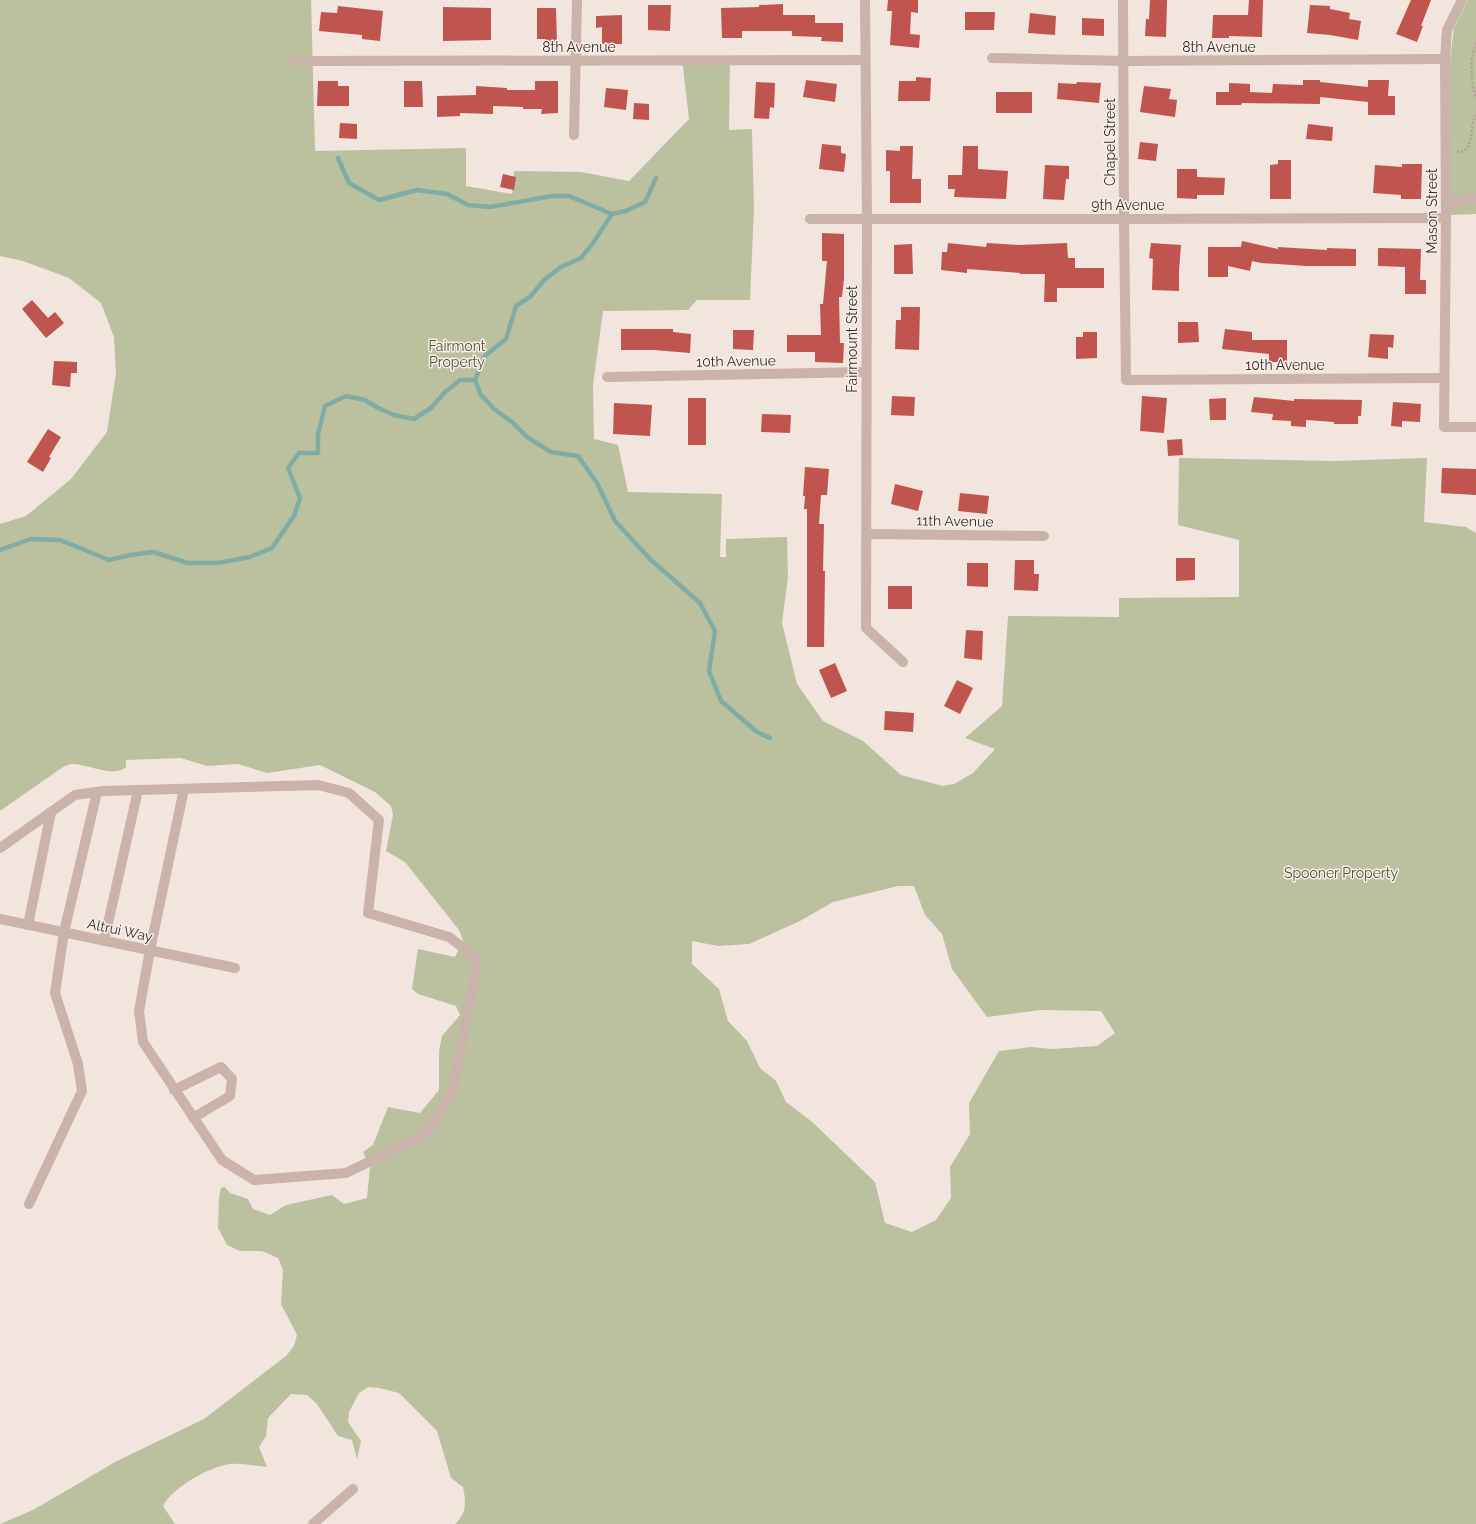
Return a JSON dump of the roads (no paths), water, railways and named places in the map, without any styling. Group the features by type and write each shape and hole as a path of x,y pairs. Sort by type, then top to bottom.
{"street":[{"path":"574,135 577,0"},
{"name":"Fairmount Street","path":"865,0 867,218 866,628 903,662"},
{"name":"Chapel Street","path":"1124,0 1126,380"},
{"name":"Mason Street","path":"1462,0 1447,30 1445,59 1446,218 1444,426 1476,427"},
{"name":"8th Avenue","path":"992,58 1124,61 1445,59"},
{"name":"8th Avenue","path":"294,61 865,60"},
{"path":"1446,204 1476,198"},
{"name":"9th Avenue","path":"810,219 1124,220 1446,218"},
{"name":"10th Avenue","path":"607,377 866,372"},
{"name":"10th Avenue","path":"1126,380 1444,378"},
{"name":"11th Avenue","path":"867,534 1044,536"},
{"path":"0,848 76,795 97,792 138,790 318,785 349,793 380,820 368,914 449,937 478,959 452,1089 426,1134 346,1173 254,1180 222,1160 143,1042 139,1011 150,950 184,789"},
{"path":"104,941 138,790"},
{"path":"29,1204 82,1091 78,1064 55,994 64,932 97,792"},
{"path":"28,925 51,812"},
{"name":"Altrui Way","path":"0,919 235,968"},
{"path":"174,1090 222,1067 232,1079 230,1096 193,1118"},
{"path":"313,1524 353,1489"}],"waterway":[{"path":"338,158 349,183 379,200 417,190 447,194 468,205 490,207 552,196 569,196 612,214"},
{"path":"656,178 645,202 626,211 612,214 581,258 561,267 544,280 530,297 516,306 506,339 485,356 475,380 481,395 494,409 512,422 527,437 551,452 578,456 597,483 615,521 650,559 700,603 715,631 709,671 721,701 757,732 770,738"},
{"path":"0,550 31,539 60,540 109,560 153,552 188,563 217,563 250,557 272,548 294,516 300,498 288,468 299,453 318,453 318,434 325,406 346,396 365,400 394,415 414,419 431,408 445,392 460,380 475,380"}],"park label":[{"name":"Fairmont Property","path":"457,354"},
{"name":"Spooner Property","path":"1341,873"}]}
